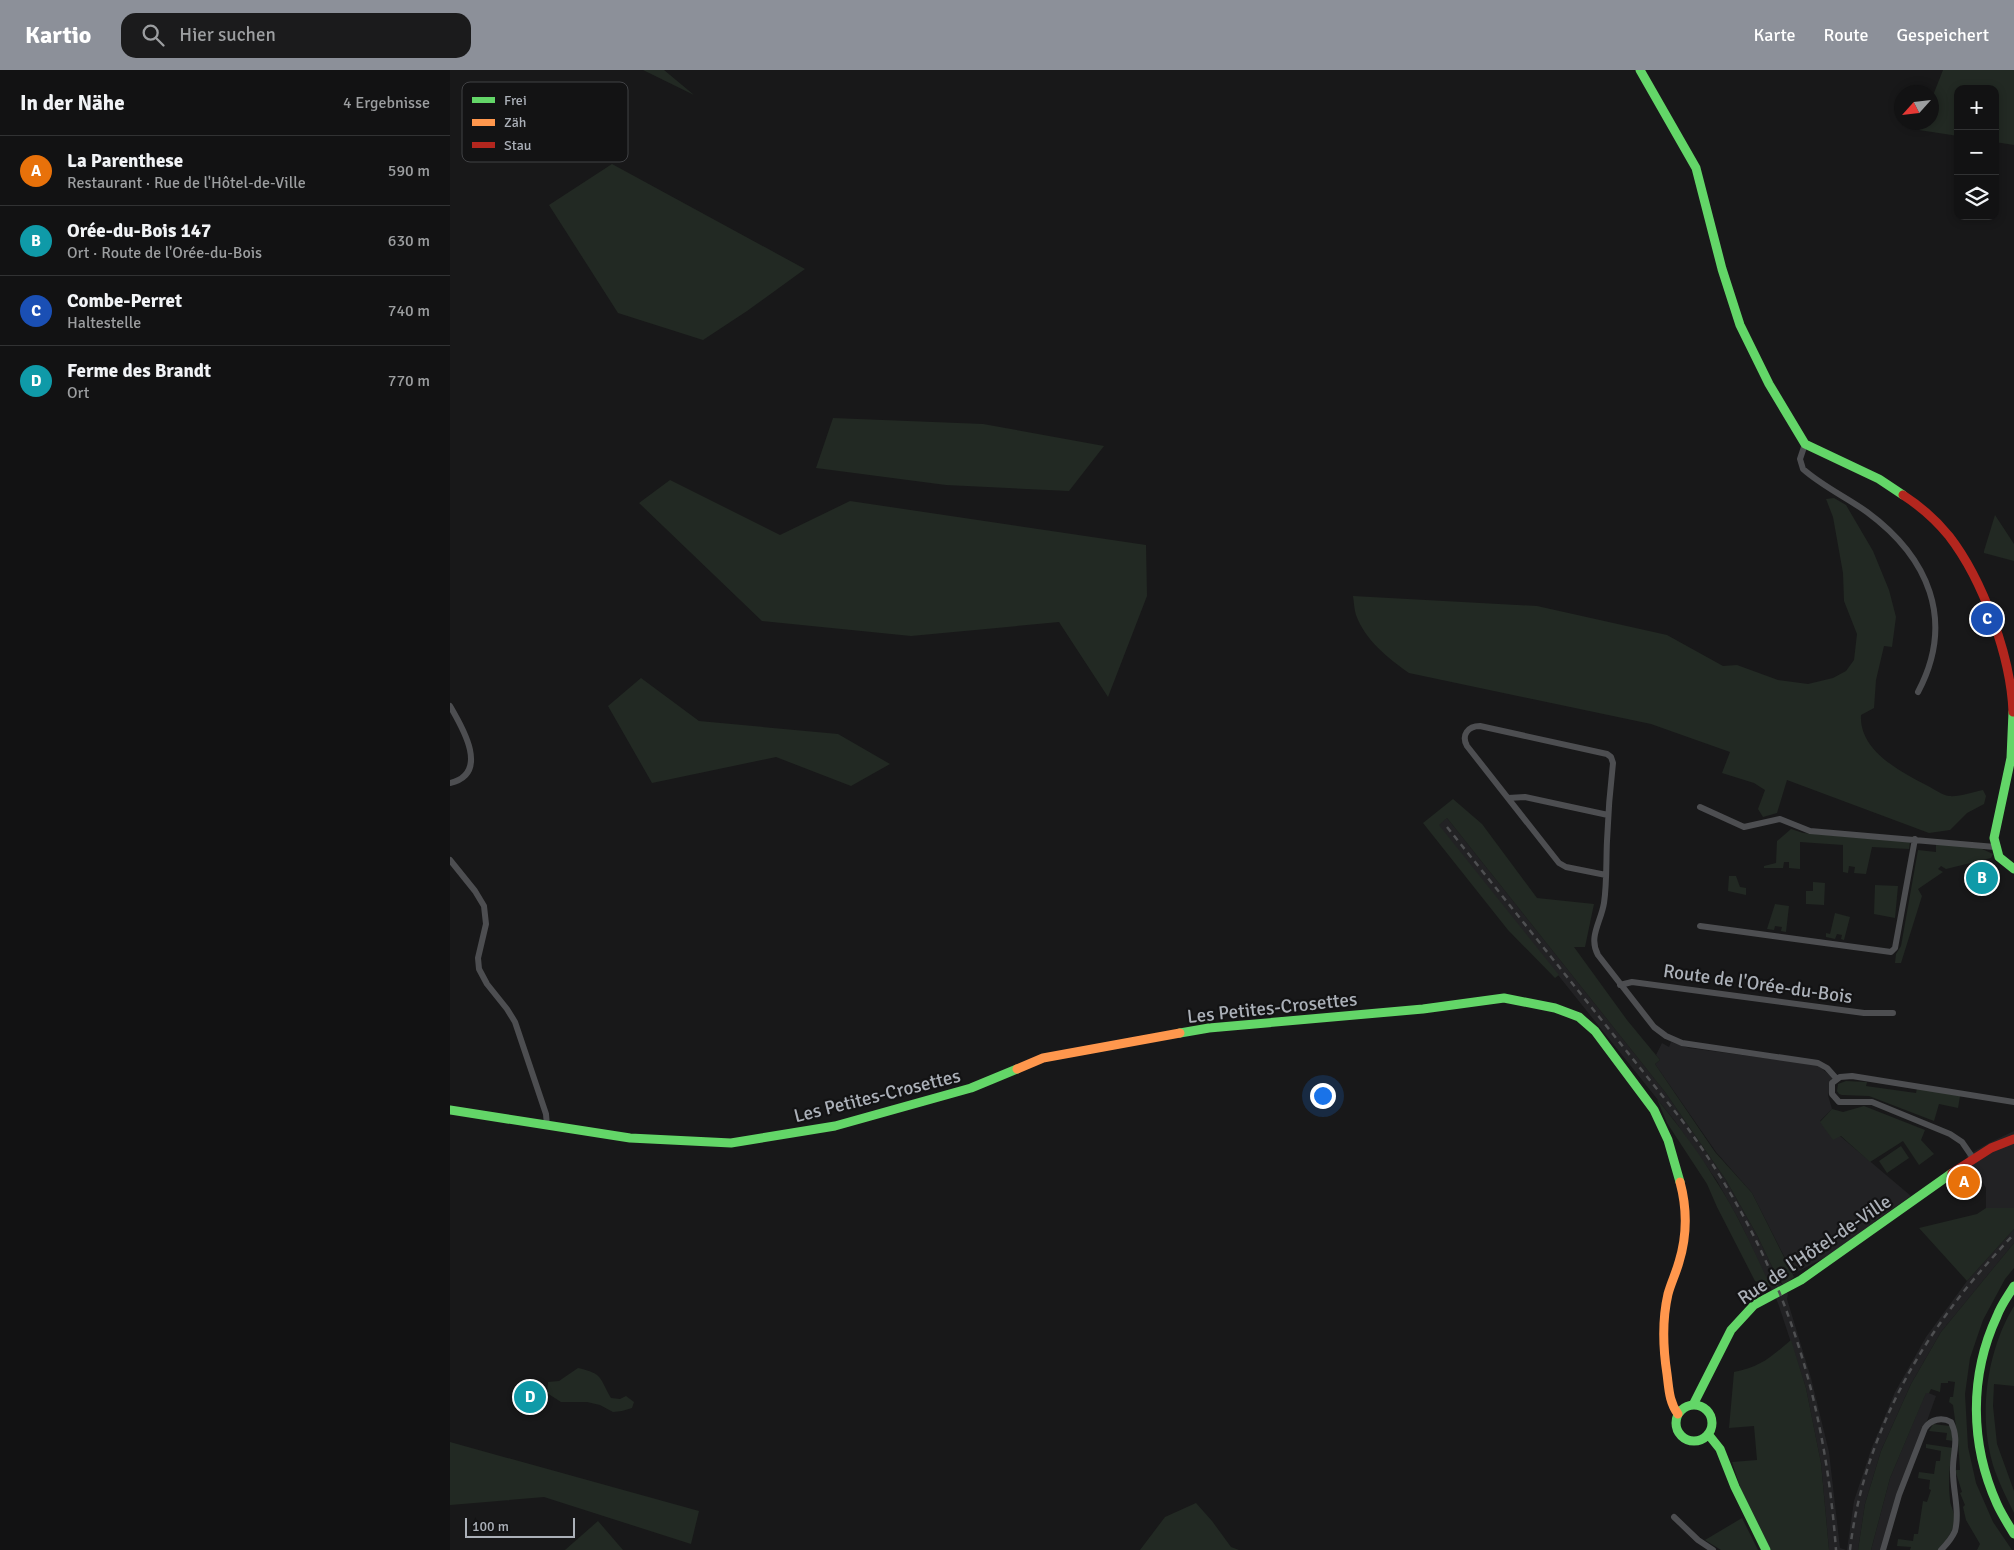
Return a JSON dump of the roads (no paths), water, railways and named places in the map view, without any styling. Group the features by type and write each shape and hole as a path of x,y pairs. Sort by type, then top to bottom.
{"street":[{"path":"1640,70 1696,168 1722,268 1740,325 1769,384 1805,444 1879,479 1929,514 1949,536 1973,574 1999,637 2012,691 2011,758 1995,833 1995,847 2000,857 2014,869"},
{"path":"1805,444 1800,459 1803,468 1885,527 1916,561 1924,577 1933,603 1934,645 1928,670 1918,692"},
{"path":"450,706 463,732 471,760 467,775 450,783"},
{"path":"1606,875 1562,865 1465,744 1465,735 1472,727 1480,726 1609,755 1613,764 1608,815 1606,875 1604,904 1595,932 1594,947 1649,1022 1659,1032 1676,1041 1696,1046 1818,1063 1825,1066 1836,1078"},
{"path":"1508,798 1525,797 1608,815"},
{"path":"1700,807 1744,827 1780,819 1810,831 1995,847"},
{"path":"1700,926 1891,952 1895,948 1915,840"},
{"path":"450,860 475,891 484,906 486,924 478,958 479,969 487,984 510,1013 517,1028 546,1114 547,1126"},
{"name":"Route de l'Orée-du-Bois","path":"1620,984 1632,982 1864,1013 1893,1013"},
{"name":"Les Petites-Crosettes","path":"450,1110 630,1138 731,1144 835,1126 962,1090 1043,1058 1209,1028 1423,1008 1504,998 1555,1008 1579,1017 1595,1031 1654,1110 1668,1140 1683,1194 1686,1226 1680,1260 1668,1294 1664,1322 1664,1355 1670,1398 1672,1406 1678,1414"},
{"path":"1836,1078 1852,1076 1877,1079 2014,1102"},
{"path":"1836,1078 1831,1088 1836,1101 1844,1104 1864,1101 1872,1102 1950,1134 1962,1142 1973,1158"},
{"name":"Rue de l'Hôtel-de-Ville","path":"1693,1405 1731,1330 1754,1305 1801,1280 1973,1158 1991,1148 2014,1139"},
{"path":"2014,1286 1997,1316 1985,1346 1978,1380 1976,1416 1979,1451 1984,1470 1996,1502 2014,1534"},
{"path":"1693,1405 1702,1407 1709,1413 1712,1422 1708,1434 1699,1440 1684,1438 1680,1435 1676,1426 1678,1414 1685,1407 1693,1405"},
{"path":"1883,1550 1899,1495 1925,1428 1932,1420 1943,1419 1951,1422 1955,1434 1956,1448 1952,1470 1956,1523 1951,1538 1941,1550"},
{"path":"1708,1434 1720,1450 1766,1550"},
{"path":"1674,1517 1698,1540 1713,1550"}],"railway":[{"path":"1447,827 1681,1119 1715,1169 1745,1219 1770,1270 1791,1322 1808,1376 1830,1490 1836,1550"},
{"path":"1850,1550 1861,1489 1870,1460 1881,1430 1908,1374 1924,1347 1958,1299 2014,1234"}],"place":[{"name":"Combe-Perret","path":"1987,619"},
{"name":"Orée-du-Bois 147","path":"1982,878"},
{"name":"La Parenthese","path":"1964,1182"},
{"name":"Ferme des Brandt","path":"530,1397"}]}
